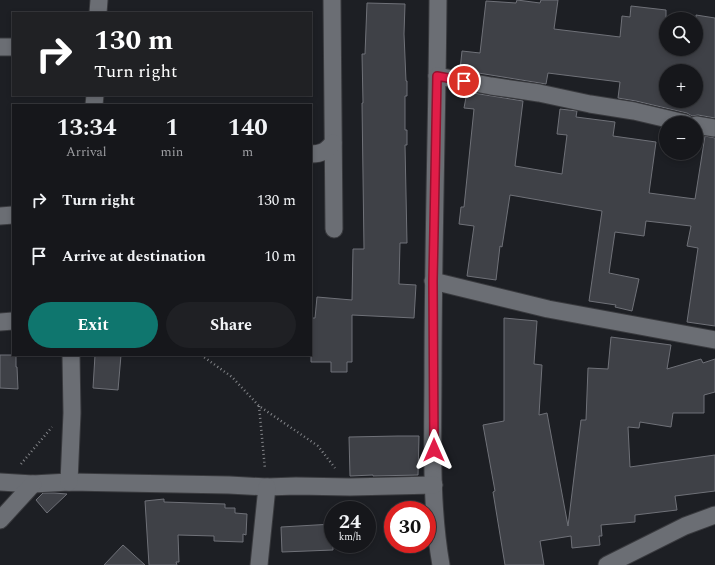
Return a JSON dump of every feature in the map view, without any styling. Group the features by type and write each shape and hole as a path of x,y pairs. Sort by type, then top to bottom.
{"street":[{"path":"98,12 99,0"},
{"path":"332,0 334,229"},
{"path":"438,0 433,281 434,485 437,544 441,565"},
{"path":"0,48 12,47"},
{"path":"437,76 539,93 659,117"},
{"path":"703,126 715,128"},
{"path":"312,154 319,154 327,150 333,143"},
{"path":"0,216 12,215"},
{"path":"433,281 548,309 715,340"},
{"path":"0,322 12,321"},
{"path":"69,482 72,413 71,356"},
{"path":"3,482 33,484 69,482 267,487 434,485"},
{"path":"0,520 33,484"},
{"path":"259,565 267,487"},
{"path":"607,565 685,526 715,515"}],"path":[{"path":"202,356 232,377 259,406 318,446 350,487"},
{"path":"259,406 267,487"},
{"path":"3,482 52,426 72,413"}],"building":[{"path":"517,0 540,3 541,0 558,0 554,29 620,37 622,16 630,17 631,6 666,10 666,12 659,12 659,56 703,56 703,16 715,18 715,118 698,115 692,116 687,113 666,108 703,108 703,64 659,64 659,106 618,98 620,82 548,73 546,84 460,70 462,51 480,53 486,1 516,3"},
{"path":"367,3 405,4 404,34 407,81 407,96 405,96 405,130 407,130 407,145 405,145 407,243 400,243 399,284 416,285 414,318 352,315 352,362 347,362 347,372 331,372 331,362 311,362 312,318 315,318 317,297 352,300 353,249 364,249 362,54 365,54"},
{"path":"467,92 523,101 515,166 562,174 567,135 557,134 560,109 577,111 576,117 615,122 613,136 656,142 649,193 695,199 701,160 703,160 705,136 715,138 715,326 687,322 698,248 687,246 691,226 646,221 644,236 615,232 609,273 639,279 632,311 615,307 616,305 589,301 602,211 510,195 502,247 500,246 496,280 467,276 474,226 459,224 461,207 464,207 474,109 464,108"},
{"path":"504,318 537,321 534,364 542,365 539,415 547,413 568,526 581,420 586,420 588,368 608,369 611,337 671,345 667,369 701,359 703,363 715,359 715,392 704,395 704,413 673,413 671,427 640,422 639,428 628,427 630,467 715,455 715,491 675,496 677,510 635,515 635,522 601,525 602,536 599,536 600,545 572,548 571,536 540,541 544,565 505,565 493,492 495,491 483,425 504,421"},
{"path":"0,355 16,356 18,389 0,388"},
{"path":"95,356 121,356 118,390 93,388"},
{"path":"419,436 418,475 350,476 349,437"},
{"path":"43,493 67,494 47,513 36,500"},
{"path":"164,499 164,502 225,504 225,508 235,508 235,513 247,514 246,535 243,534 243,542 214,541 214,536 178,535 179,562 176,562 177,565 149,565 145,501"},
{"path":"324,525 324,550 282,552 281,527"},
{"path":"123,545 145,565 104,565"}],"route":[{"path":"434,450 433,281 437,76 464,81"}]}
